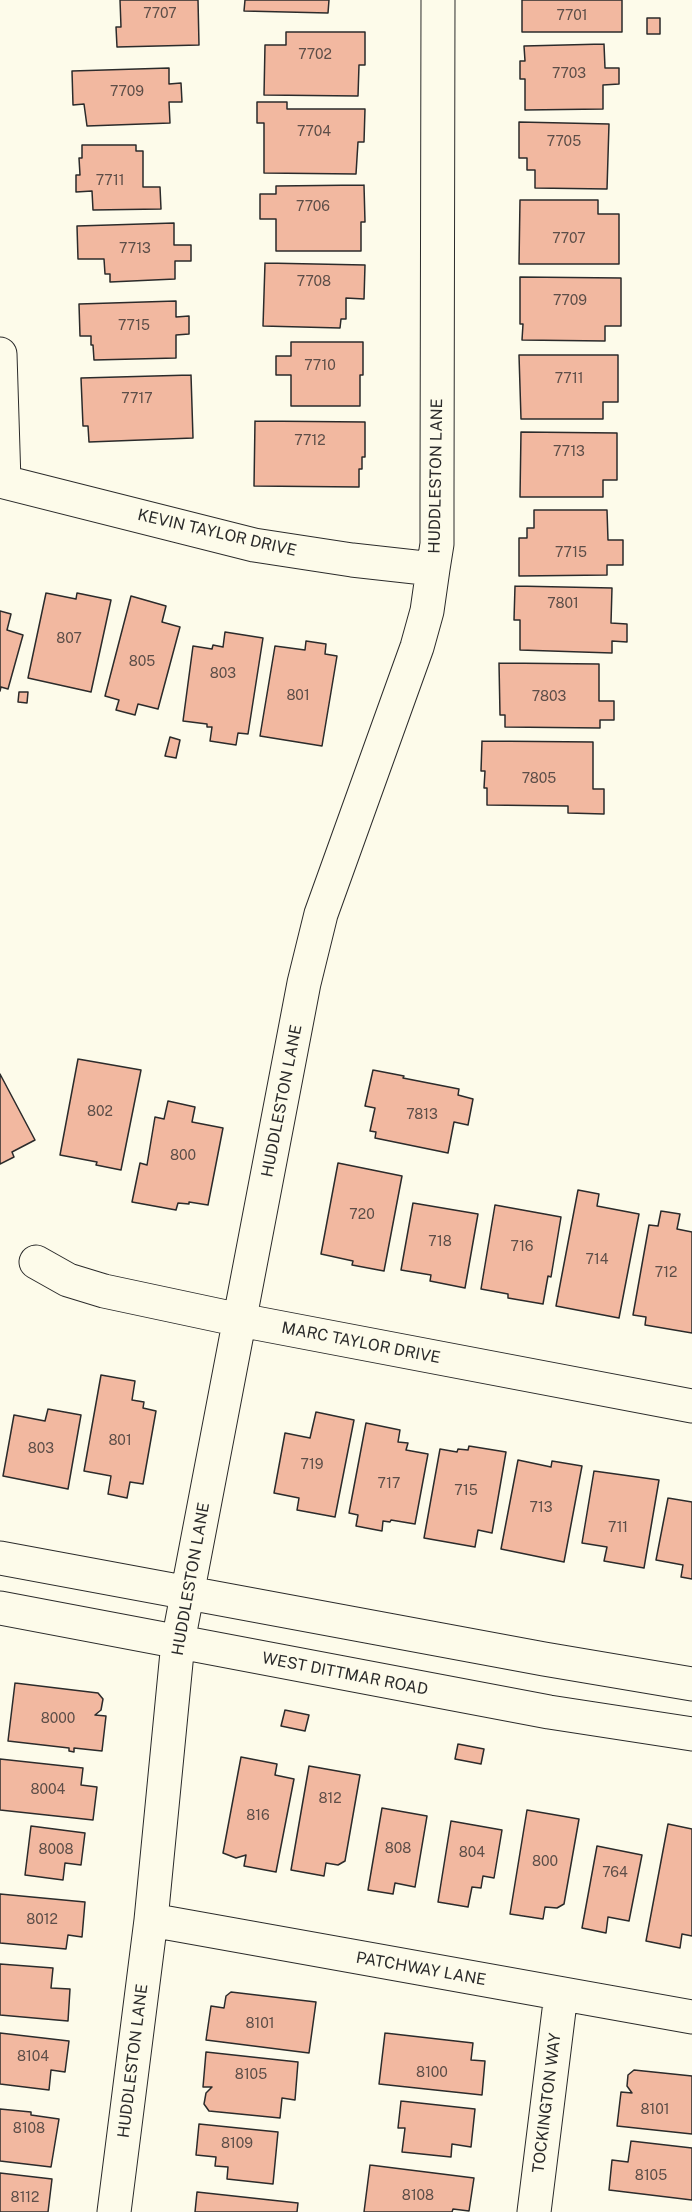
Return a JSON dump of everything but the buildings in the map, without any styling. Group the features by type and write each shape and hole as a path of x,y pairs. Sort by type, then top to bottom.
{"street":[{"name":"HUDDLESTON LANE","path":"114,2212 151,1920 178,1642 313,943 321,914 417,647 427,611 437,544 438,0"},
{"name":"KEVIN TAYLOR DRIVE","path":"0,354 4,482 254,545 433,569"},
{"name":"MARC TAYLOR DRIVE","path":"36,1262 68,1280 104,1292 692,1406"},
{"path":"0,1558 544,1659 692,1684"},
{"name":"WEST DITTMAR ROAD","path":"0,1608 549,1712 692,1734"},
{"name":"PATCHWAY LANE","path":"151,1920 692,2017"},
{"name":"TOCKINGTON WAY","path":"534,2212 561,1994"}]}
